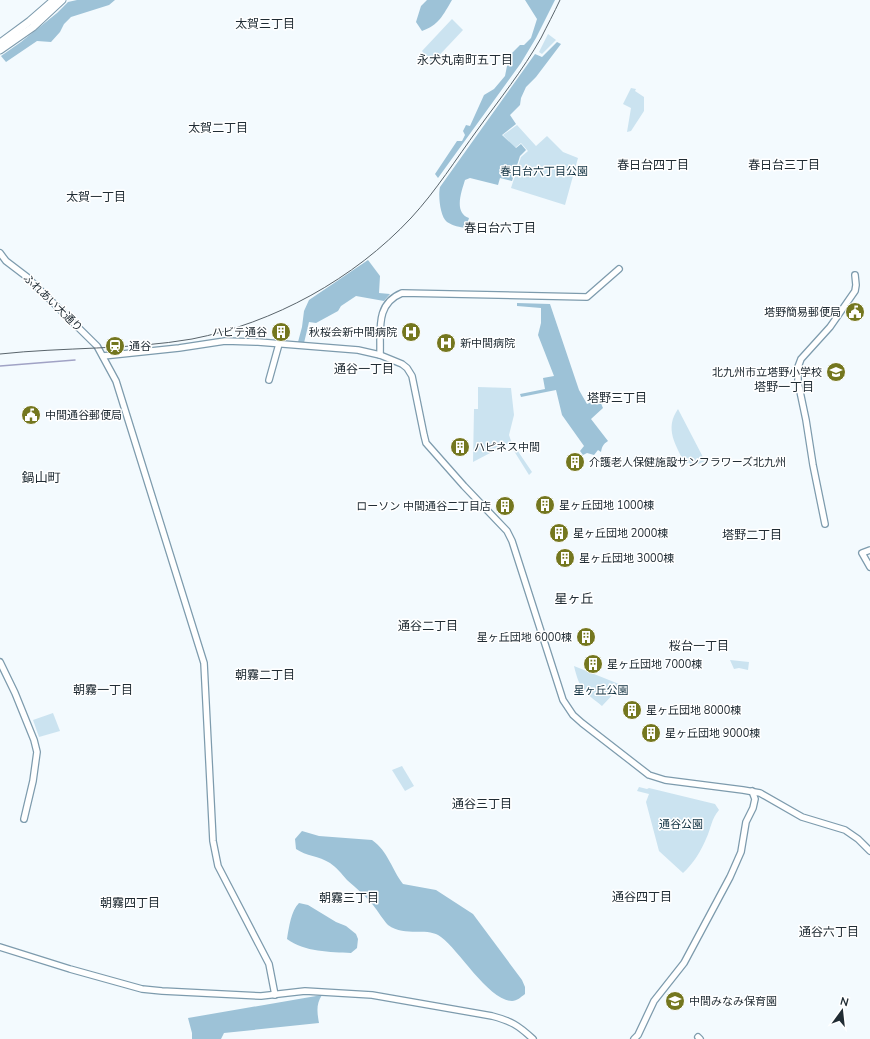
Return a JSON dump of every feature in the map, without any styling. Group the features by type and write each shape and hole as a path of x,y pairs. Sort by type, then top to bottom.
{"main road":[{"path":"0,44 54,0"},
{"path":"0,50 33,27 62,0"}],"street":[{"name":"ふれあい大通り","path":"0,253 6,261 27,277 97,346 116,381 204,663 214,841 218,866 269,964 275,995"},
{"path":"380,355 381,319 384,309 391,299 402,294 587,297 619,268"},
{"path":"825,524 797,374 801,359 830,327 855,291 855,275"},
{"path":"103,356 179,348 225,341 244,341 358,350 380,355 402,364 407,368 412,376 426,443 464,486 497,520 509,536 520,564 564,700 573,715 645,772 656,778 752,791 768,797 789,811 802,817 845,830 858,839 870,851"},
{"path":"269,380 279,344"},
{"path":"870,550 862,553 870,567"},
{"path":"0,662 15,693 34,740 37,752 33,781 24,819"},
{"path":"634,1039 638,1035 654,1001 684,963 730,878 741,852 746,822 753,808 754,799 752,791"},
{"path":"0,947 70,969 142,989 162,992 261,996 305,991 372,995 492,1016 507,1020 520,1027 533,1039"}],"green space":[{"path":"452,19 463,30 432,63 422,51"},
{"path":"548,34 556,40 542,54 539,52"},
{"path":"631,88 636,89 635,91 644,97 644,111 631,131 627,132 631,108 623,104"},
{"name":"春日台六丁目公園","path":"517,125 536,146 547,136 563,152 578,158 565,205 511,188 521,157 528,151 521,143 515,148 503,135"},
{"path":"478,387 511,388 514,415 509,435 511,441 532,472 529,475 509,443 473,462 474,409 478,409"},
{"path":"678,409 705,461 691,467 689,462 685,464 673,437 672,423"},
{"path":"730,660 749,662 748,670 739,668 734,669"},
{"name":"星ヶ丘公園","path":"574,666 619,684 616,691 602,706 581,686"},
{"path":"53,713 60,731 39,737 33,720"},
{"path":"402,766 414,786 405,791 392,770"},
{"name":"通谷公園","path":"639,787 649,788 715,804 719,810 714,817 708,835 699,853 683,873 659,851 646,802 649,794 637,791"}],"shaded area":[{"path":"77,0 115,0 109,5 71,17 51,42 37,41 6,62 1,56 57,13 68,2"},
{"path":"427,0 452,0 437,23 422,31 416,22 421,6"},
{"path":"525,0 555,0 536,38 521,63 438,178 435,174 457,141 462,141 465,135 463,131 466,125 470,126 484,95 494,89 505,76 509,56 520,45 524,45 531,38 537,19"},
{"path":"557,42 561,44 536,77 526,87 521,98 520,105 510,115 516,124 502,135 516,148 521,144 526,150 520,156 512,181 500,178 498,185 470,178 465,180 460,206 464,215 469,218 466,228 447,222 443,216 440,206 440,187 535,54 542,57"},
{"path":"368,260 380,276 379,293 390,294 384,301 356,296 341,306 338,311 316,323 309,322 304,343 298,342 304,311 309,300"},
{"path":"517,303 550,304 579,390 587,404 599,399 603,408 591,419 608,441 603,446 601,452 598,450 594,455 587,453 583,455 580,451 584,446 562,415 556,390 521,397 520,394 545,389 543,378 554,376 538,335 541,323 541,308 517,306"},
{"path":"302,831 319,836 372,840 386,855 403,884 436,890 473,914 522,980 525,987 525,994 514,1001 503,999 484,984 441,937 429,932 402,931 388,925 367,898 332,865 326,861 296,849 295,839"},
{"path":"299,903 308,905 336,922 346,926 356,934 358,939 357,948 351,953 309,949 301,947 287,939 292,915"},
{"path":"322,995 318,1008 319,1023 224,1033 221,1039 192,1039 188,1018"}],"waterway":[{"path":"0,366 75,360"}],"tram line":[{"path":"0,354 120,347 168,343 192,339 223,332 253,322 282,310 338,279 389,240 429,197 527,62 560,0"}],"place":[{"name":"塔野簡易郵便局","path":"855,312"},
{"name":"ハビテ通谷","path":"281,332"},
{"name":"秋桜会新中間病院","path":"411,332"},
{"name":"新中間病院","path":"446,343"},
{"name":"通谷","path":"115,346"},
{"name":"北九州市立塔野小学校","path":"836,372"},
{"name":"中間通谷郵便局","path":"31,415"},
{"name":"ハピネス中間","path":"460,447"},
{"name":"介護老人保健施設サンフラワーズ北九州","path":"575,462"},
{"name":"星ヶ丘団地 1000棟","path":"545,505"},
{"name":"ローソン 中間通谷二丁目店","path":"505,506"},
{"name":"星ヶ丘団地 2000棟","path":"559,533"},
{"name":"星ヶ丘団地 3000棟","path":"565,558"},
{"name":"星ヶ丘団地 6000棟","path":"586,637"},
{"name":"星ヶ丘団地 7000棟","path":"593,664"},
{"name":"星ヶ丘団地 8000棟","path":"632,710"},
{"name":"星ヶ丘団地 9000棟","path":"651,733"},
{"name":"中間みなみ保育園","path":"675,1001"}],"district":[{"name":"太賀三丁目","path":"265,24"},
{"name":"永犬丸南町五丁目","path":"465,60"},
{"name":"太賀二丁目","path":"218,128"},
{"name":"春日台四丁目","path":"653,165"},
{"name":"春日台三丁目","path":"784,165"},
{"name":"太賀一丁目","path":"96,197"},
{"name":"春日台六丁目","path":"500,228"},
{"name":"通谷一丁目","path":"364,369"},
{"name":"塔野一丁目","path":"784,387"},
{"name":"塔野三丁目","path":"617,398"},
{"name":"鍋山町","path":"41,478"},
{"name":"塔野二丁目","path":"752,535"},
{"name":"星ヶ丘","path":"574,599"},
{"name":"通谷二丁目","path":"428,626"},
{"name":"桜台一丁目","path":"699,646"},
{"name":"朝霧二丁目","path":"265,675"},
{"name":"朝霧一丁目","path":"103,690"},
{"name":"通谷三丁目","path":"482,804"},
{"name":"通谷四丁目","path":"642,897"},
{"name":"朝霧三丁目","path":"349,898"},
{"name":"朝霧四丁目","path":"130,903"},
{"name":"通谷六丁目","path":"829,932"}]}
